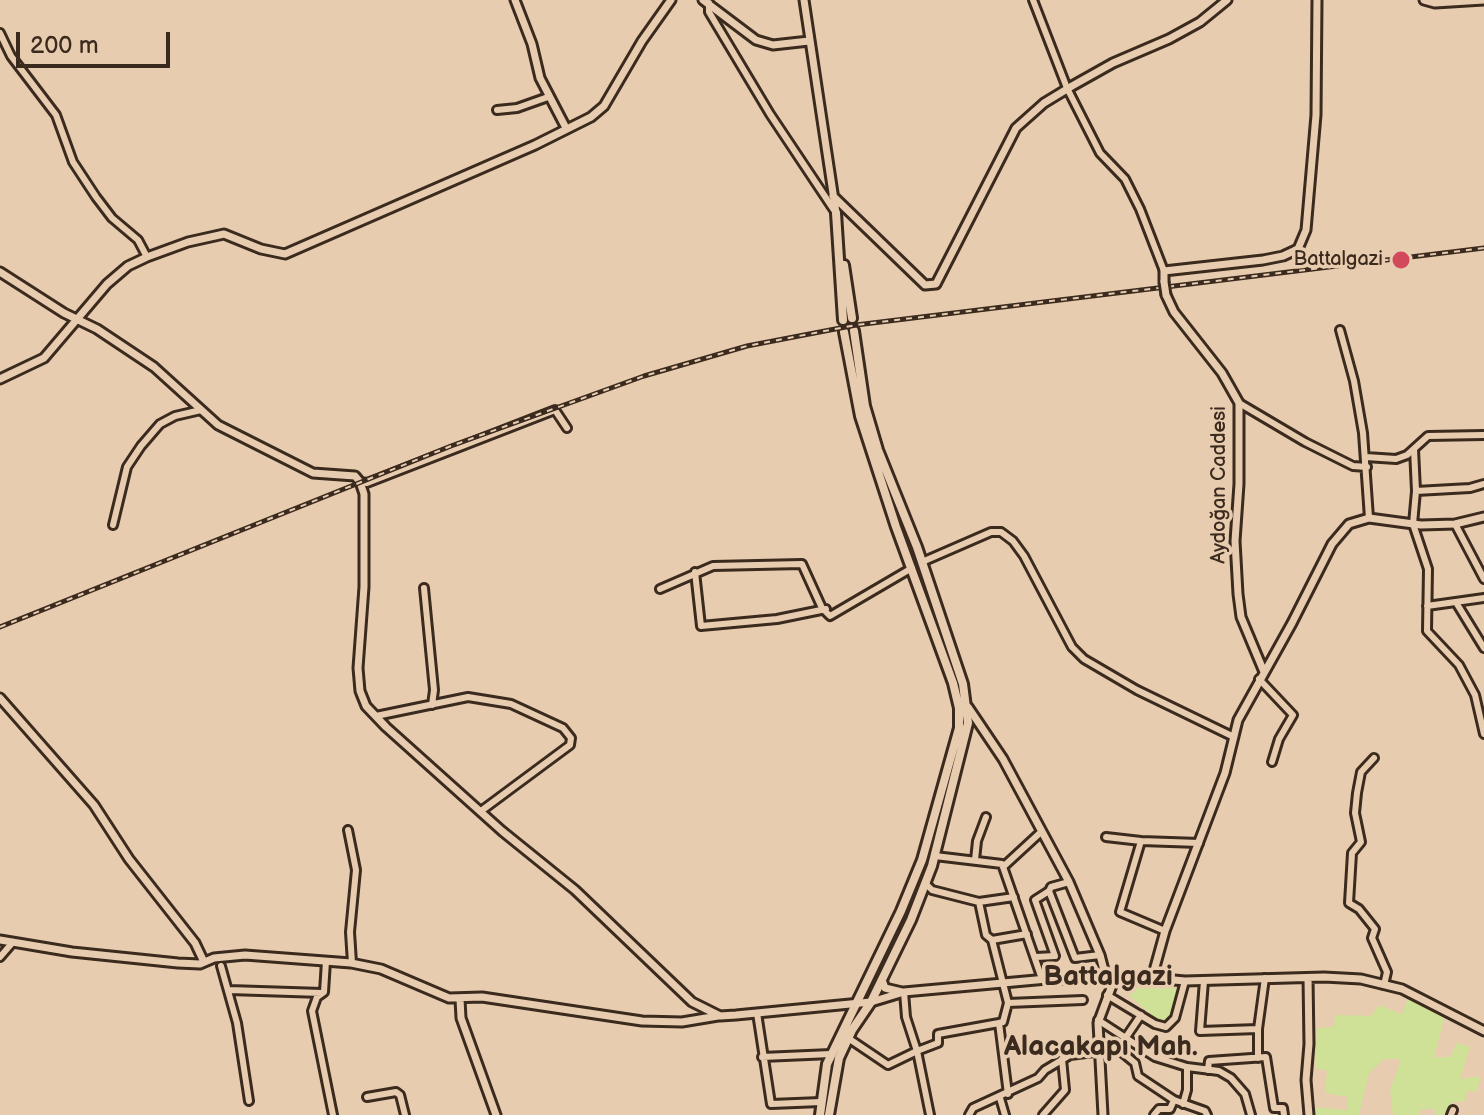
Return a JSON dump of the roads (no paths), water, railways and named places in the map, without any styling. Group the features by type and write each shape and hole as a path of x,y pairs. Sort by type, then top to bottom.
{"main road":[{"path":"836,213 848,319"},
{"path":"820,1115 831,1054 901,911 922,860 963,707 963,684 922,562 874,435 849,331 860,416 912,568 963,707 968,723 935,856 911,920 871,1002 839,1058 829,1115"}],"street":[{"path":"515,0 532,44 540,78 566,128"},
{"path":"0,379 44,358 107,284 128,266 147,257 188,242 224,234 261,249 285,254 535,145 591,117 604,106 642,41 671,0"},
{"path":"804,0 836,213"},
{"path":"1033,0 1067,88 1100,153 1125,179 1164,271 1263,260 1298,249 1306,230 1316,115 1317,0"},
{"path":"833,196 925,285 936,284 1016,128 1067,88 1200,22 1227,0"},
{"path":"1424,0 1435,3 1484,0"},
{"path":"706,2 756,40 773,45 809,41"},
{"path":"706,2 770,114 836,213"},
{"path":"0,33 11,56 56,115 73,162 112,218 138,240 147,257"},
{"path":"497,110 517,108 548,97"},
{"name":"Aydoğan Caddesi","path":"1164,271 1166,295 1174,312 1222,373 1239,403 1235,541 1238,594 1241,617 1262,676"},
{"path":"0,272 97,329 154,367 218,425 313,473 355,476 364,494 364,587 358,668 360,691 366,706 481,811 575,890 692,1002 720,1016"},
{"path":"1340,330 1354,381 1366,457 1369,518"},
{"path":"1239,403 1305,442 1353,466 1367,467"},
{"path":"113,525 127,467 141,446 160,424 175,416 201,410"},
{"path":"360,482 367,483 555,410 567,428"},
{"path":"1366,457 1396,459 1407,455 1428,436 1484,435"},
{"path":"1414,449 1416,491 1413,524 1428,569 1427,631 1459,665 1475,695 1484,734"},
{"path":"1416,491 1470,488 1484,484"},
{"path":"1152,978 1165,931 1225,773 1238,720 1332,544 1349,524 1369,518 1413,524 1455,524 1484,517"},
{"path":"1455,524 1484,579"},
{"path":"922,562 991,532 1001,532 1013,541 1024,556 1072,647 1084,659 1137,690 1234,737"},
{"path":"1473,559 1484,556"},
{"path":"660,589 713,566 802,564 822,608 830,616 912,568"},
{"path":"695,572 701,626 777,619 822,608"},
{"path":"424,588 434,690 432,705"},
{"path":"1427,606 1484,598"},
{"path":"1457,604 1484,648"},
{"path":"1262,676 1293,715 1279,739 1272,762"},
{"path":"376,716 468,697 511,704 563,728 571,738 570,745 481,811"},
{"path":"0,698 94,805 129,859 195,943 204,962"},
{"path":"963,707 1003,759 1069,882 1105,974 1114,980"},
{"path":"1374,758 1361,772 1357,793 1355,813 1361,842 1352,853 1349,903 1359,909 1375,929 1372,938 1387,972 1384,985"},
{"path":"975,860 977,841 986,817"},
{"path":"348,830 356,870 350,932 352,963"},
{"path":"1003,867 1041,832"},
{"path":"1106,837 1199,843"},
{"path":"1141,841 1120,912 1165,931"},
{"path":"935,856 1002,864 1042,979"},
{"path":"1055,956 1035,900 1051,887 1069,882"},
{"path":"925,883 932,890 979,902 1014,897"},
{"path":"1049,891 1075,958"},
{"path":"848,1038 888,1065 938,1043 938,1034 1003,1022 1008,1003 979,902"},
{"path":"992,940 1027,934"},
{"path":"0,940 72,952 178,963 245,955 352,963 381,969 449,998 482,997 642,1021 682,1022 871,1002 904,992 1042,979 1361,979 1402,989 1484,1031"},
{"path":"0,957 13,942"},
{"path":"1036,957 1100,955"},
{"path":"326,961 322,993 317,997 312,1011 333,1115"},
{"path":"221,966 229,990 249,1101"},
{"path":"1258,1058 1258,1029 1265,978"},
{"path":"1308,978 1306,1080 1309,1115"},
{"path":"882,980 885,988 904,992"},
{"path":"1103,1115 1098,1020 1114,980"},
{"path":"1107,995 1161,1027 1171,1025 1175,1018 1185,981"},
{"path":"1204,981 1200,1031 1258,1029"},
{"path":"229,990 322,993"},
{"path":"904,992 906,1017 917,1051 930,1115"},
{"path":"460,999 461,1018 496,1115"},
{"path":"1008,1003 1083,1000"},
{"path":"757,1013 771,1104 821,1102"},
{"path":"1118,1049 1141,1015"},
{"path":"1098,1020 1155,1057 1187,1067 1219,1071 1231,1078 1245,1094 1251,1115"},
{"path":"999,1023 1008,1094"},
{"path":"967,1114 1038,1078 1070,1055 1118,1049 1135,1063 1138,1076 1174,1100 1205,1111 1207,1115"},
{"path":"762,1057 831,1054"},
{"path":"1208,1070 1209,1061 1266,1057 1274,1108 1283,1108 1284,1115"},
{"path":"1043,1115 1065,1090 1062,1059"},
{"path":"1183,1104 1187,1090 1187,1067"},
{"path":"367,1097 396,1092 400,1095 405,1115"},
{"path":"1000,1098 1005,1115"},
{"path":"1154,1115 1157,1110 1170,1109 1174,1100"}],"railway":[{"path":"0,627 451,446 644,376 747,346 856,325 1484,248"}],"place":[{"name":"Battalgazi","path":"1401,260"}],"district":[{"name":"Battalgazi","path":"1108,978"},
{"name":"Alacakapı Mah.","path":"1101,1048"}]}
